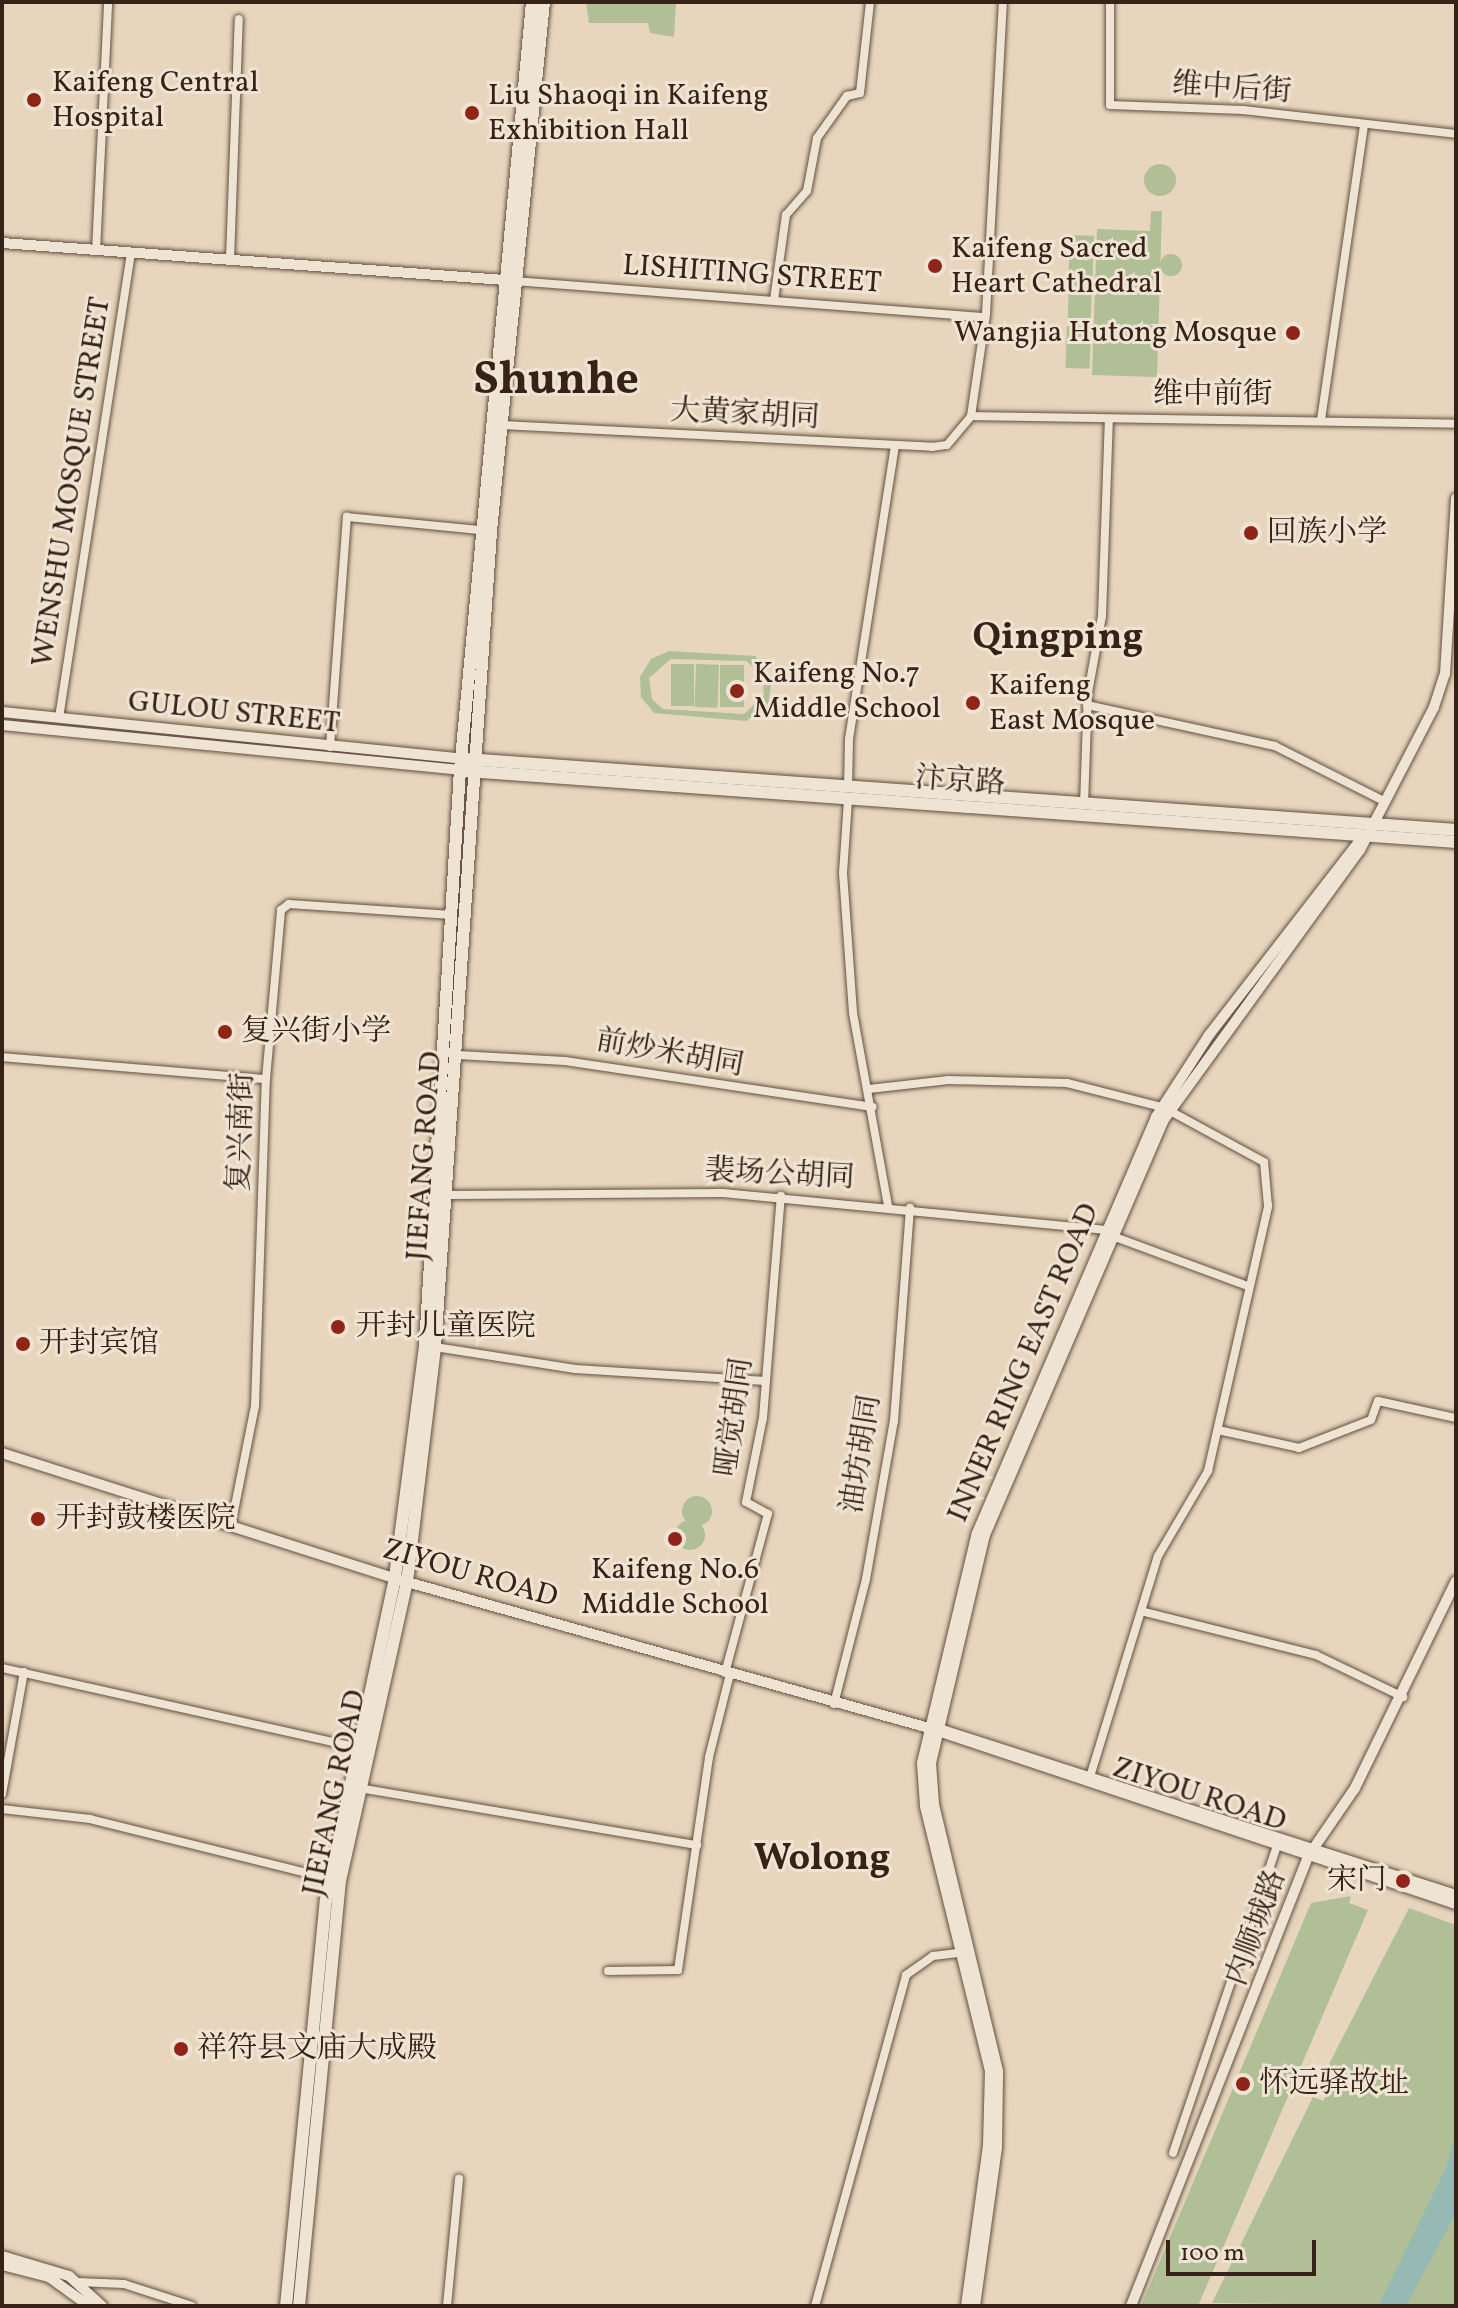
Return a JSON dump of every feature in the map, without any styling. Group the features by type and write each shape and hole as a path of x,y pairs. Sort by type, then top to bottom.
{"main road":[{"name":"JIEFANG ROAD","path":"286,2306 330,1879 356,1747 401,1580 435,1223 452,915 502,425 532,2"},
{"name":"JIEFANG ROAD","path":"299,2306 337,1904 401,1580 435,1347 451,1195 467,765 480,530 544,2"},
{"name":"汴京路","path":"467,765 1367,830 1456,830"},
{"name":"汴京路","path":"848,794 1084,806 1367,830 1456,842"}],"street":[{"path":"96,251 108,2"},
{"path":"774,300 786,215 807,191 817,138 844,99 860,93 870,2"},
{"path":"971,416 985,317 1003,2"},
{"name":"维中后街","path":"1110,2 1107,104 1243,110 1364,127 1456,134"},
{"path":"230,259 239,19"},
{"path":"1321,420 1364,127"},
{"path":"2,243 510,280"},
{"name":"WENSHU MOSQUE STREET","path":"59,718 131,253"},
{"name":"LISHITING STREET","path":"510,280 985,317"},
{"name":"维中前街","path":"971,416 1456,424"},
{"name":"大黄家胡同","path":"502,425 895,446 947,445 971,416"},
{"path":"1084,806 1087,705 1102,616 1109,419"},
{"path":"888,1206 845,911 849,739 895,446"},
{"name":"INNER RING EAST ROAD","path":"966,2306 990,2089 964,1952 925,1806 935,1730 994,1508 1109,1233 1166,1109 1367,830 1442,690 1456,498"},
{"path":"330,747 347,517 480,530"},
{"path":"1087,705 1275,746 1384,801"},
{"name":"GULOU STREET","path":"2,712 467,765"},
{"name":"GULOU STREET","path":"2,725 467,765"},
{"name":"复兴南街","path":"231,1526 255,1406 266,1079 281,910 289,904 452,915"},
{"name":"前炒米胡同","path":"458,1055 565,1061 873,1107"},
{"path":"2,1057 266,1079"},
{"path":"869,1089 948,1080 1067,1083 1166,1109 1268,1167 1268,1206 1245,1285 1208,1471 1158,1556 1145,1612 1106,1711 1089,1780"},
{"name":"裴场公胡同","path":"451,1195 781,1196 910,1208 1109,1233 1245,1285"},
{"name":"哑觉胡同","path":"727,1674 768,1514 746,1502 766,1381 781,1196"},
{"name":"油坊胡同","path":"833,1704 866,1579 894,1421 910,1208"},
{"path":"435,1347 575,1369 766,1381"},
{"path":"1218,1430 1299,1448 1363,1425 1378,1401 1456,1418"},
{"name":"ZIYOU ROAD","path":"2,1453 401,1580 833,1704 935,1730 1312,1852 1456,1895"},
{"name":"内顺城路","path":"1131,2306 1240,2043 1312,1852 1403,1697 1456,1581"},
{"path":"1145,1612 1316,1655 1403,1697"},
{"path":"2,1668 356,1747"},
{"path":"2,1794 24,1672"},
{"path":"608,1971 678,1970 727,1674"},
{"name":"INNER RING EAST ROAD","path":"935,1730 934,1804 998,2071 997,2147 975,2306"},
{"name":"ZIYOU ROAD","path":"1089,1780 1277,1845 1312,1852 1456,1904"},
{"path":"359,1788 697,1845"},
{"path":"2,1809 90,1819 330,1879"},
{"path":"1173,2153 1216,2035 1277,1845"},
{"path":"815,2306 906,1975 933,1956 964,1952"},
{"path":"1216,2035 1240,2043"},
{"path":"447,2306 459,2179"},
{"path":"2,2256 78,2282 132,2286 192,2306"},
{"path":"2,2265 49,2277 89,2306"},
{"path":"78,2282 102,2306"}],"green space":[{"path":"586,2 676,2 674,37 650,33 648,23 589,23"},
{"path":"1160,164 1171,169 1176,180 1171,191 1160,196 1149,191 1144,180 1149,169"},
{"path":"1151,211 1162,211 1157,377 1092,375 1097,229 1150,231"},
{"path":"1070,235 1094,236 1093,278 1069,277"},
{"path":"1167,254 1175,254 1182,265 1175,276 1167,276 1160,269 1160,261"},
{"path":"1069,281 1092,282 1091,324 1068,323"},
{"path":"1067,326 1091,327 1090,369 1066,368"},
{"path":"669,651 755,656 772,678 768,705 746,721 654,713 641,697 640,677 651,659","holes":["671,659 746,661 762,674 764,695 744,714 663,709 652,699 649,678"]},
{"path":"671,664 694,664 694,706 671,706"},
{"path":"696,664 719,665 717,708 694,707"},
{"path":"720,665 744,665 744,707 720,707"},
{"path":"697,1496 703,1497 711,1505 711,1517 703,1525 697,1526 691,1525 683,1517 682,1511 683,1505 691,1497"},
{"path":"690,1520 696,1521 704,1529 704,1541 696,1549 690,1550 684,1549 676,1541 675,1535 676,1529 684,1521"},
{"path":"1351,1896 1349,1903 1368,1910 1198,2306 1141,2306 1311,1903"},
{"path":"1409,1908 1456,1925 1456,2306 1212,2303 1313,2097 1323,2101 1334,2078 1325,2072"}],"water":[{"path":"1456,2131 1456,2213 1406,2306 1378,2306 1446,2168"}],"place":[{"name":"Kaifeng Central Hospital","path":"34,100"},
{"name":"Liu Shaoqi in Kaifeng Exhibition Hall","path":"472,113"},
{"name":"Kaifeng Sacred Heart Cathedral","path":"935,266"},
{"name":"Wangjia Hutong Mosque","path":"1293,333"},
{"name":"回族小学","path":"1251,533"},
{"name":"Kaifeng No.7 Middle School","path":"737,691"},
{"name":"Kaifeng East Mosque","path":"973,703"},
{"name":"复兴街小学","path":"225,1032"},
{"name":"开封儿童医院","path":"338,1327"},
{"name":"开封宾馆","path":"23,1344"},
{"name":"开封鼓楼医院","path":"38,1519"},
{"name":"Kaifeng No.6 Middle School","path":"675,1539"},
{"name":"宋门","path":"1403,1881"},
{"name":"祥符县文庙大成殿","path":"181,2049"},
{"name":"怀远驿故址","path":"1243,2084"}],"district":[{"name":"Shunhe","path":"556,381"},
{"name":"Qingping","path":"1058,639"},
{"name":"Wolong","path":"822,1860"}]}
